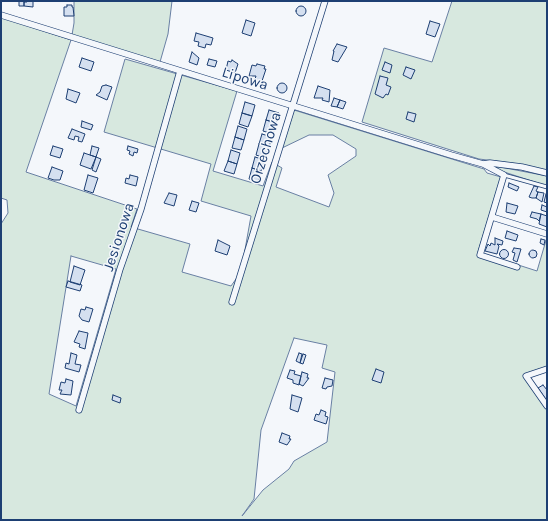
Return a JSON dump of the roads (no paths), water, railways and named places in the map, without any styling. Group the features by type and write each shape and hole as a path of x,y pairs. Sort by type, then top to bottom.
{"street":[{"name":"Orzechowa","path":"232,302 325,1"},
{"name":"Lipowa","path":"1,15 483,164 504,175"},
{"name":"Jesionowa","path":"79,410 120,269 139,215 180,71"},
{"name":"Lipowa","path":"483,164 490,163 516,166 547,173"},
{"path":"504,175 480,255 517,267"},
{"path":"492,217 547,234"},
{"path":"547,369 526,376 547,406"}],"lane":[{"name":"Lipowa","path":"504,175 547,187"}]}
